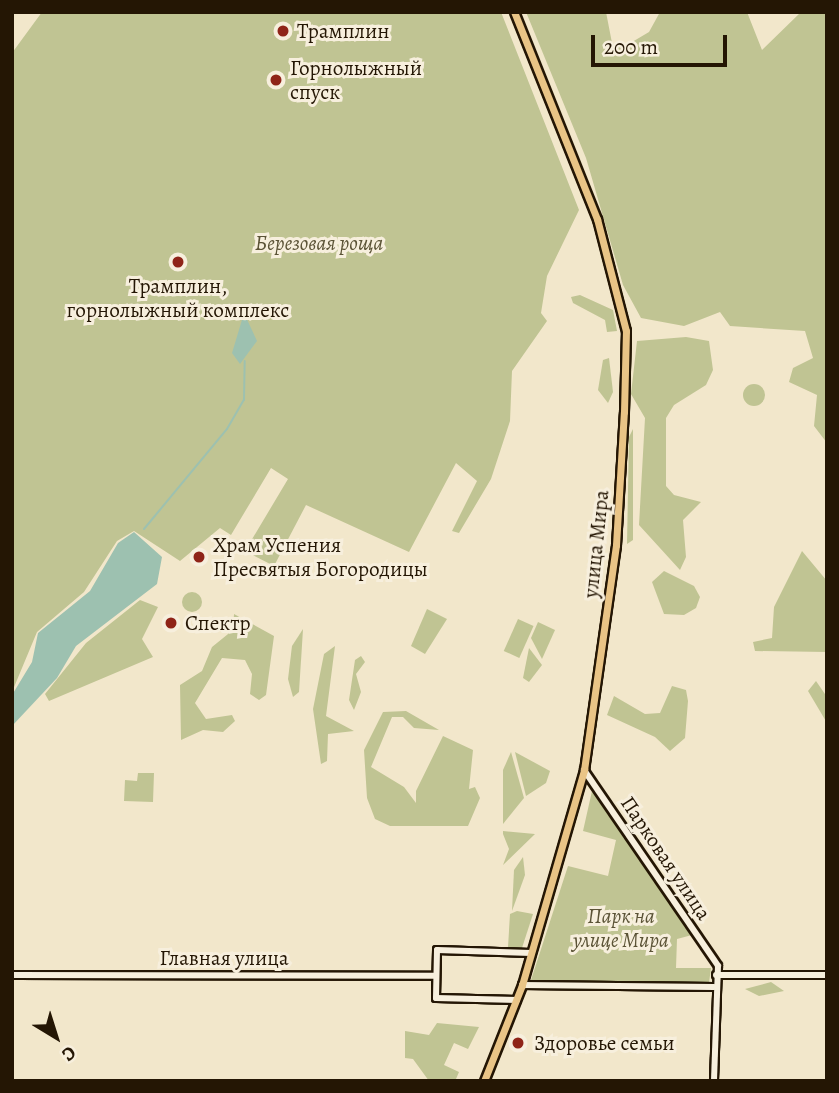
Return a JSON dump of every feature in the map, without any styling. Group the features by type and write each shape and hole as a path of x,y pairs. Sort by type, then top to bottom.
{"main road":[{"name":"улица Мира","path":"484,1081 522,985 584,770 616,545 626,331 582,174 514,12"}],"street":[{"name":"Парковая улица","path":"584,770 718,966 716,975"},
{"path":"517,1000 436,998 437,950 531,953"},
{"name":"Главная улица","path":"12,975 436,976"},
{"path":"713,1081 716,975 827,975"},
{"path":"522,985 714,988"}],"green space":[{"name":"Березовая роща","path":"42,12 501,12 579,210 547,276 541,313 547,321 512,371 510,421 491,479 459,533 452,531 477,481 456,463 409,552 306,505 274,566 245,551 288,479 271,468 231,535 220,528 180,561 134,531 117,541 84,592 37,632 12,692 12,53"},
{"path":"526,12 606,12 612,43 622,48 649,32 660,12 747,12 762,50 801,12 827,12 827,443 814,426 817,395 789,382 793,368 813,358 805,331 730,326 720,312 684,326 641,318 623,285 586,158"},
{"path":"580,295 613,310 617,331 607,332 605,320 573,303 571,297"},
{"path":"686,337 709,341 713,370 706,385 674,405 666,418 666,486 674,495 701,502 683,520 686,557 680,570 639,525 645,418 631,394 637,341"},
{"path":"609,358 613,392 608,403 598,390 603,360"},
{"path":"754,384 764,391 765,395 758,405 754,406 744,399 743,395 750,385"},
{"path":"633,429 633,540 627,544 629,437"},
{"path":"802,551 827,581 827,652 755,651 753,642 772,638 774,607"},
{"path":"664,571 694,586 700,597 696,608 684,615 664,614 652,582"},
{"path":"188,592 196,592 202,602 196,612 188,612 182,606 182,598"},
{"path":"140,600 158,607 142,639 153,657 49,701 45,694 86,643"},
{"path":"427,609 447,619 425,654 411,646"},
{"path":"234,614 274,636 266,695 259,700 250,694 252,674 245,660 222,658 195,703 206,719 232,715 235,721 223,732 203,730 181,740 180,685 202,671 212,647 233,630"},
{"path":"518,619 534,626 519,658 504,651"},
{"path":"538,622 555,630 542,659 531,638"},
{"path":"303,629 299,692 293,697 288,679 292,646"},
{"path":"335,646 326,716 354,731 328,734 327,761 321,764 313,709 324,654"},
{"path":"529,648 542,665 529,682 523,678"},
{"path":"361,656 365,662 356,674 361,692 354,710 349,700 355,660"},
{"path":"816,681 827,697 827,723 808,691"},
{"path":"672,686 686,690 688,701 685,738 670,751 655,737 607,715 614,696 645,714 660,713"},
{"path":"406,711 439,730 414,728 403,717 392,717 371,767 404,787 416,803 416,791 443,736 473,750 469,789 475,787 480,798 468,826 390,826 375,819 367,798 364,750 383,712"},
{"path":"511,752 524,798 503,824 503,770"},
{"path":"515,752 550,771 546,783 526,796"},
{"path":"138,773 154,773 153,802 124,801 125,780 137,781"},
{"name":"Парк на улице Мира","path":"592,791 692,935 677,939 676,968 711,968 709,983 530,983 568,866 608,876 616,840 583,831"},
{"path":"503,831 535,834 503,865 509,849"},
{"path":"523,857 525,875 512,911 514,870"},
{"path":"517,911 533,914 521,951 508,947 510,914"},
{"path":"771,982 784,991 759,996 745,989"},
{"path":"437,1023 479,1027 468,1049 454,1043 444,1065 459,1072 456,1079 429,1081 413,1059 405,1058 405,1031 429,1035"}],"shaded area":[{"path":"244,313 257,341 240,364 232,353"},
{"path":"134,532 162,557 157,584 76,646 57,678 12,726 12,695 32,662 38,633 90,591 118,543"}],"waterway":[{"path":"144,529 227,429 244,400 245,361"}],"place":[{"name":"Трамплин","path":"283,31"},
{"name":"Горнолыжный спуск","path":"276,80"},
{"name":"Трамплин, горнолыжный комплекс","path":"178,262"},
{"name":"Храм Успения Пресвятыя Богородицы","path":"199,557"},
{"name":"Спектр","path":"171,623"},
{"name":"Здоровье семьи","path":"518,1043"}]}
